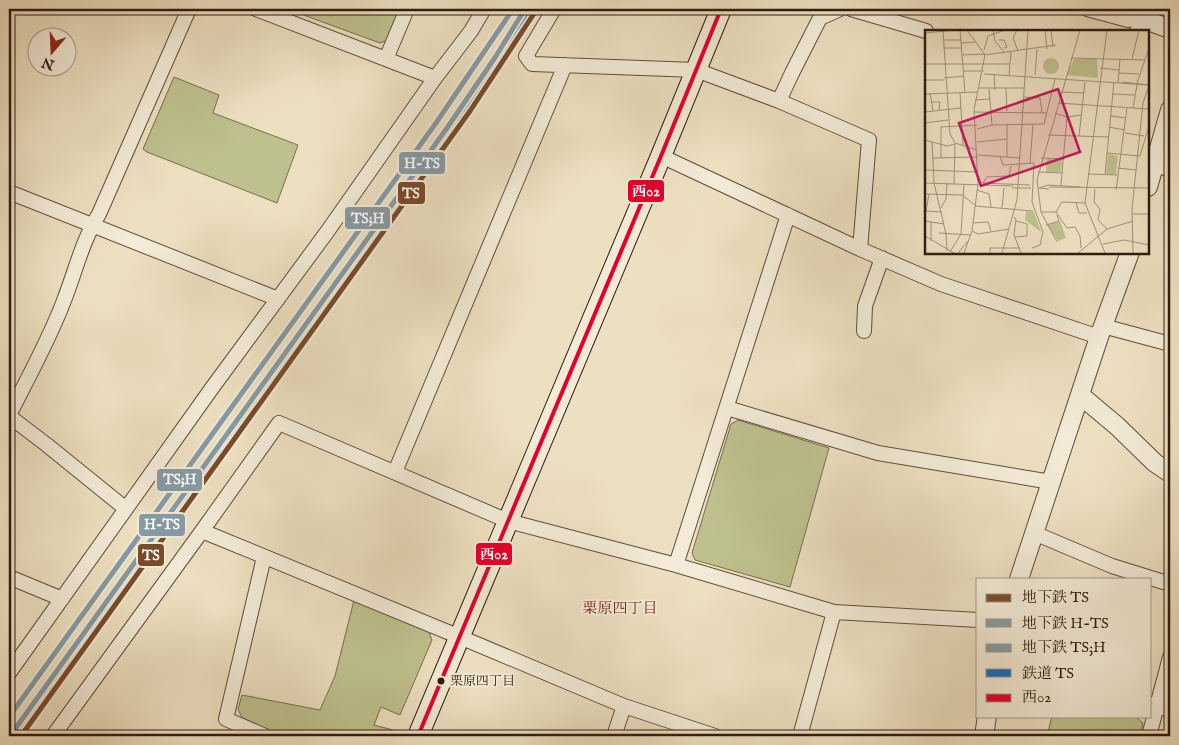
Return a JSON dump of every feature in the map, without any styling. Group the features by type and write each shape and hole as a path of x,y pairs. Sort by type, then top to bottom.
{"main road":[{"path":"418,736 721,9"}],"street":[{"path":"126,509 9,415 55,322 86,237 100,214 189,9"},
{"path":"256,9 435,78"},
{"path":"386,59 407,9"},
{"path":"9,673 212,388 327,232 435,78 471,31 484,9"},
{"path":"554,9 526,56 532,64 696,70 779,101 869,140 860,249"},
{"path":"779,101 820,18 840,9"},
{"path":"851,9 888,14 925,31"},
{"path":"1087,9 1142,25 1170,29"},
{"path":"1116,9 1142,25"},
{"path":"395,472 565,65"},
{"path":"1149,185 1162,167 1170,110"},
{"path":"661,156 788,216 940,284 1101,332 1170,344"},
{"path":"9,192 278,299"},
{"path":"676,565 788,216"},
{"path":"1019,578 1101,332 1129,254"},
{"path":"864,332 865,306 882,258"},
{"path":"1080,395 1117,426 1155,463 1170,473"},
{"path":"727,408 878,453 1051,482"},
{"path":"52,736 280,423 508,521 676,565 834,612 976,620"},
{"path":"202,531 460,636 624,706 715,736"},
{"path":"1034,533 1112,566 1151,578"},
{"path":"264,557 226,719 265,736"},
{"path":"9,577 62,599"},
{"path":"1152,578 1170,584"},
{"path":"800,736 834,612"},
{"path":"1149,736 1159,707 1170,657"},
{"path":"614,736 624,706"},
{"path":"984,736 987,718"}],"green space":[{"path":"287,9 401,9 388,40 380,43"},
{"path":"174,77 219,95 213,113 298,145 277,203 143,149"},
{"path":"738,420 829,448 790,587 695,560 692,553 731,424"},
{"path":"354,600 427,627 432,640 400,715 381,707 374,725 393,730 391,736 283,736 243,720 238,709 242,695 320,710 335,676"},
{"path":"1052,718 1137,718 1143,723 1140,736 1047,736"}],"metro line":[{"name":"TS;H","path":"9,717 436,123 513,9"},
{"name":"H-TS","path":"10,736 447,128 496,56 525,9"},
{"name":"TS","path":"21,736 470,111 537,9"}],"rail line":[{"name":"TS","path":"18,736 452,132 501,60 530,12"}],"transit line":[{"name":"西02","path":"418,736 721,9"}],"place":[{"name":"栗原四丁目","path":"441,681"}],"district":[{"name":"栗原四丁目","path":"620,608"}]}
